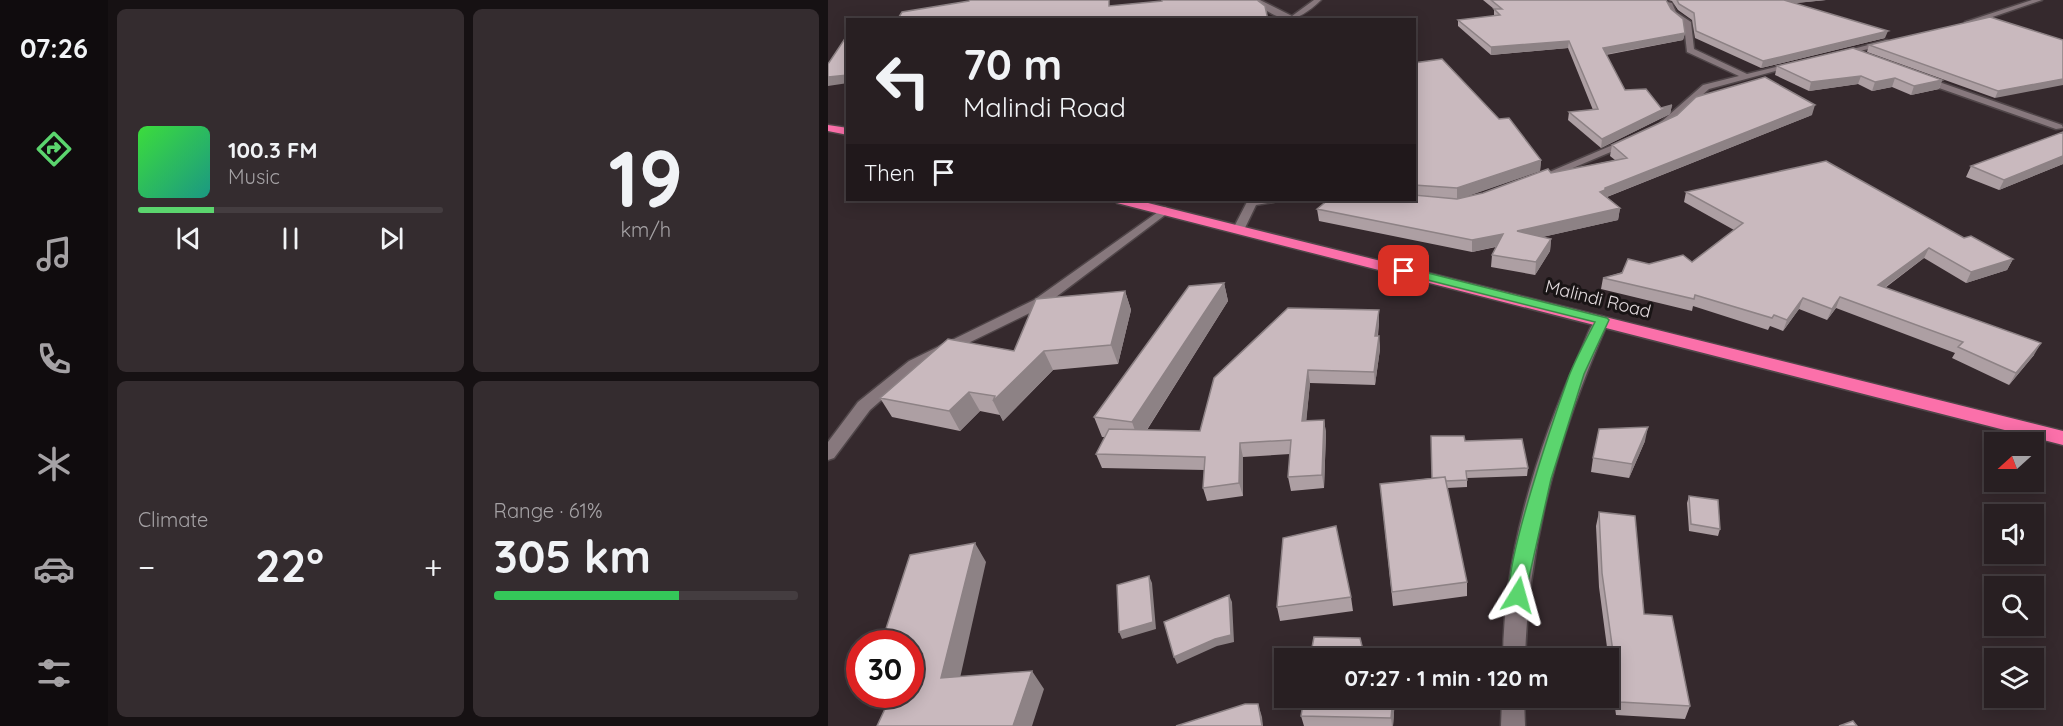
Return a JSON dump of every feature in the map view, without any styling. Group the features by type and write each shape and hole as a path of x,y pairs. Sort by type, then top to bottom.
{"highway":[{"path":"828,128 846,132"},
{"name":"Malindi Road","path":"1126,201 2063,438"}],"street":[{"path":"1255,0 1292,18"},
{"path":"1295,18 1318,0"},
{"path":"1661,0 1670,4 1673,13 1688,24 1690,50 1745,76"},
{"path":"1956,25 2040,0"},
{"path":"1826,57 1899,39"},
{"path":"1849,51 1870,59"},
{"path":"1527,183 1594,157 1671,121 1706,87 1803,62"},
{"path":"1913,75 2059,127"},
{"path":"1239,229 1253,201"},
{"path":"828,454 864,406 914,364 1039,303 1165,210"},
{"path":"1515,648 1520,574 1543,479 1577,374 1602,320"},
{"path":"1513,708 1513,726"}],"building":[{"path":"1109,0 1109,6 1162,0 1257,0 1265,6 1268,18 898,18 902,12 969,1"},
{"path":"1491,0 1666,0 1671,9 1683,19 1685,33 1603,48 1625,90 1646,89 1661,108 1672,105 1602,139 1569,112 1598,109 1569,41 1491,47 1458,20 1500,15 1494,9 1502,9"},
{"path":"1677,0 1784,0 1888,31 1763,61 1696,31 1694,13 1679,4"},
{"path":"1990,17 2063,40 2063,79 1998,91 1869,45"},
{"path":"846,37 846,75 828,77 828,64"},
{"path":"1853,48 1942,80 1914,86 1895,78 1875,82 1861,76 1811,82 1777,66"},
{"path":"1442,59 1499,119 1509,118 1541,160 1457,188 1416,185 1416,63"},
{"path":"1765,77 1815,105 1605,188 1600,192 1620,208 1517,231 1551,239 1536,262 1492,255 1503,234 1472,240 1317,209 1327,201 1416,201 1416,195 1457,199 1483,193 1548,169 1551,173 1627,158 1612,145 1677,115 1696,97"},
{"path":"2063,132 2063,156 2004,180 1971,166"},
{"path":"1826,161 1964,238 1971,236 2013,259 1971,272 1929,248 1878,285 2041,343 2016,373 1958,347 1963,342 1840,297 1832,309 1803,298 1787,320 1774,315 1772,318 1695,295 1694,299 1603,278 1622,273 1628,259 1649,264 1683,255 1692,262 1743,223 1686,192"},
{"path":"1224,283 1132,422 1094,417 1189,286"},
{"path":"1125,291 1111,345 1044,351 993,401 995,396 969,392 949,411 880,398 948,339 1014,351 1036,299"},
{"path":"1288,308 1379,310 1375,336 1379,336 1374,372 1308,370 1302,421 1324,420 1322,475 1288,477 1291,440 1240,443 1239,483 1203,488 1205,457 1096,454 1109,429 1200,431 1214,378"},
{"path":"1648,427 1632,464 1593,458 1599,429"},
{"path":"1431,436 1464,436 1465,441 1522,439 1528,468 1466,471 1467,480 1446,481 1445,477 1432,478"},
{"path":"1445,477 1467,582 1392,592 1380,484"},
{"path":"1689,496 1718,500 1720,529 1691,524"},
{"path":"1599,512 1635,516 1644,614 1672,616 1690,706 1620,702 1619,648 1612,648 1602,573"},
{"path":"1336,526 1351,597 1277,607 1283,538"},
{"path":"975,543 941,678 1032,671 1013,726 877,726 885,708 924,708 924,630 886,630 910,555"},
{"path":"1149,576 1153,622 1119,632 1117,585"},
{"path":"1229,595 1231,635 1215,639 1174,657 1164,622"},
{"path":"1314,637 1360,638 1362,648 1312,648"},
{"path":"1245,704 1258,704 1262,726 1176,726"},
{"path":"1302,708 1392,708 1391,718 1301,716"},
{"path":"1853,721 1857,726 1839,726"}],"route":[{"path":"1404,271 1602,320 1577,374 1543,479 1520,574 1518,595"}]}
